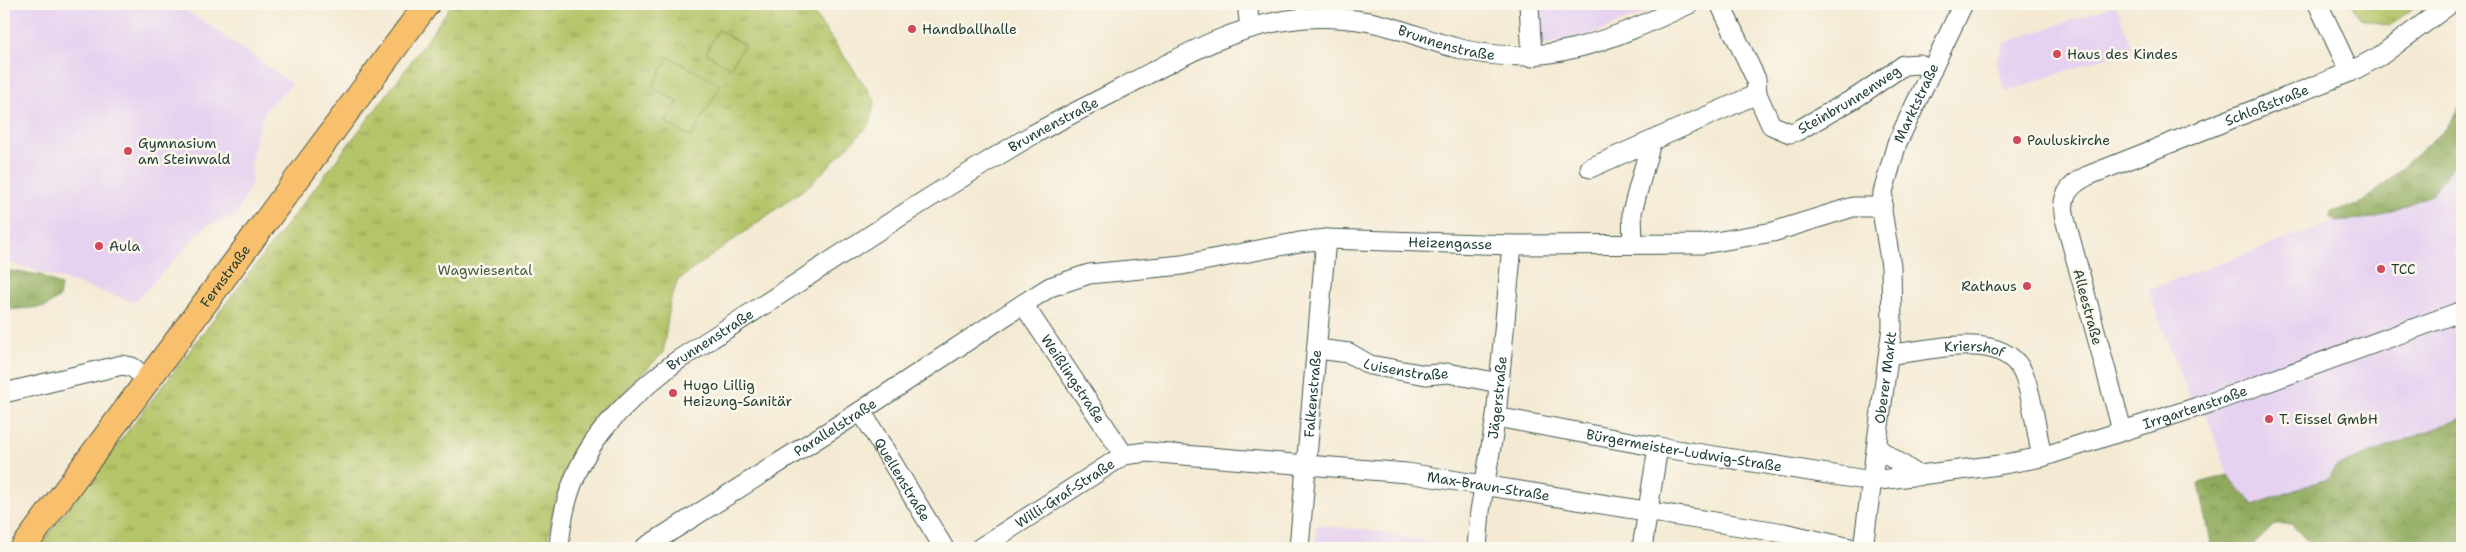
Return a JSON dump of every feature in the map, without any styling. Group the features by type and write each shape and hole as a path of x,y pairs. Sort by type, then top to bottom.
{"main road":[{"name":"Fernstraße","path":"23,548 427,4"}],"street":[{"path":"1250,4 1248,12 1250,28"},
{"path":"1529,4 1532,57"},
{"name":"Brunnenstraße","path":"560,547 564,506 571,481 588,450 617,413 646,385 678,360 1037,133 1229,34 1290,20 1340,18 1392,27 1454,48 1493,56 1532,57 1564,53 1596,44 1640,27 1689,4"},
{"name":"Steinbrunnenweg","path":"1720,4 1756,79 1757,94 1771,125 1790,133 1797,131 1857,97 1904,65 1919,64 1932,70"},
{"name":"Marktstraße","path":"1882,206 1887,171 1897,143 1964,4"},
{"path":"2318,4 2350,72"},
{"name":"Schloßstraße","path":"2071,185 2087,176 2350,72 2380,56 2450,4"},
{"path":"1590,168 1757,94"},
{"path":"1633,244 1632,212 1651,142"},
{"name":"Alleestraße","path":"2071,185 2066,192 2064,200 2065,219 2122,430"},
{"name":"Heizengasse","path":"1023,304 1050,287 1089,274 1182,265 1326,239 1512,245 1719,242 1773,232 1853,207 1882,206"},
{"name":"Oberer Markt","path":"1863,548 1890,354 1893,297 1891,266 1882,206"},
{"name":"Falkenstraße","path":"1299,548 1318,349 1326,239"},
{"name":"Jägerstraße","path":"1478,548 1484,484 1496,417 1512,245"},
{"name":"Parallelstraße","path":"644,548 861,411 1023,304"},
{"name":"Weißlingstraße","path":"1023,304 1124,455"},
{"name":"Irrgartenstraße","path":"1872,480 1919,476 2042,457 2213,402 2462,311"},
{"name":"Kriershof","path":"1890,354 1961,346 1985,346 2008,354 2017,362 2024,376 2042,457"},
{"name":"Luisenstraße","path":"1318,349 1349,353 1370,365 1426,375 1448,373 1499,383"},
{"path":"4,393 122,365 132,368 147,379"},
{"name":"Quellenstraße","path":"861,411 944,548"},
{"name":"Bürgermeister-Ludwig-Straße","path":"1496,417 1658,447 1872,480"},
{"path":"1642,548 1658,447"},
{"path":"1877,448 1919,476"},
{"name":"Max-Braun-Straße","path":"1124,455 1146,452 1406,473 1484,484 1648,513 1666,514 1784,533 1850,548"},
{"name":"Willi-Graf-Straße","path":"980,548 1124,455"}],"shaded area":[{"name":"Gymnasium am Steinwald","path":"4,4 174,4 203,21 292,84 266,109 255,139 251,164 252,183 236,216 207,225 135,302 4,261"},
{"path":"1536,4 1666,4 1595,33 1541,45"},
{"name":"Haus des Kindes","path":"2116,5 2132,48 2006,92 1996,61 2004,43"},
{"path":"2462,154 2462,244 2453,253 2462,271 2462,418 2335,467 2329,478 2253,505 2228,475 2201,400 2191,402 2148,290 2336,221 2375,218 2431,195"},
{"path":"1317,525 1376,531 1440,545 1469,548 1315,548"}],"green space":[{"name":"Wagwiesental","path":"452,4 807,4 875,100 870,124 811,184 678,280 670,302 663,353 623,393 583,440 563,476 554,506 547,543 539,548 38,548 401,76","holes":["678,102 691,137 666,123"]},
{"path":"2354,4 2419,4 2389,26 2361,19 2354,9"},
{"path":"718,30 744,45 730,68 706,53"},
{"path":"669,57 721,85 691,137 666,123 678,102 652,87"},
{"path":"2462,103 2462,154 2431,195 2375,218 2336,221 2331,218 2332,212 2364,202 2447,127"},
{"path":"4,270 41,275 61,286 59,298 45,307 4,310"},
{"path":"2462,418 2462,548 2314,548 2291,524 2275,524 2251,548 2203,548 2211,543 2199,483 2228,475 2253,505 2329,478 2335,467"}],"place":[{"name":"Handballhalle","path":"912,29"},
{"name":"Haus des Kindes","path":"2057,54"},
{"name":"Pauluskirche","path":"2017,140"},
{"name":"Gymnasium am Steinwald","path":"128,151"},
{"name":"Aula","path":"99,246"},
{"name":"TCC","path":"2381,269"},
{"name":"Rathaus","path":"2027,286"},
{"name":"Hugo Lillig Heizung-Sanitär","path":"673,393"},
{"name":"T. Eissel GmbH","path":"2269,419"}]}
